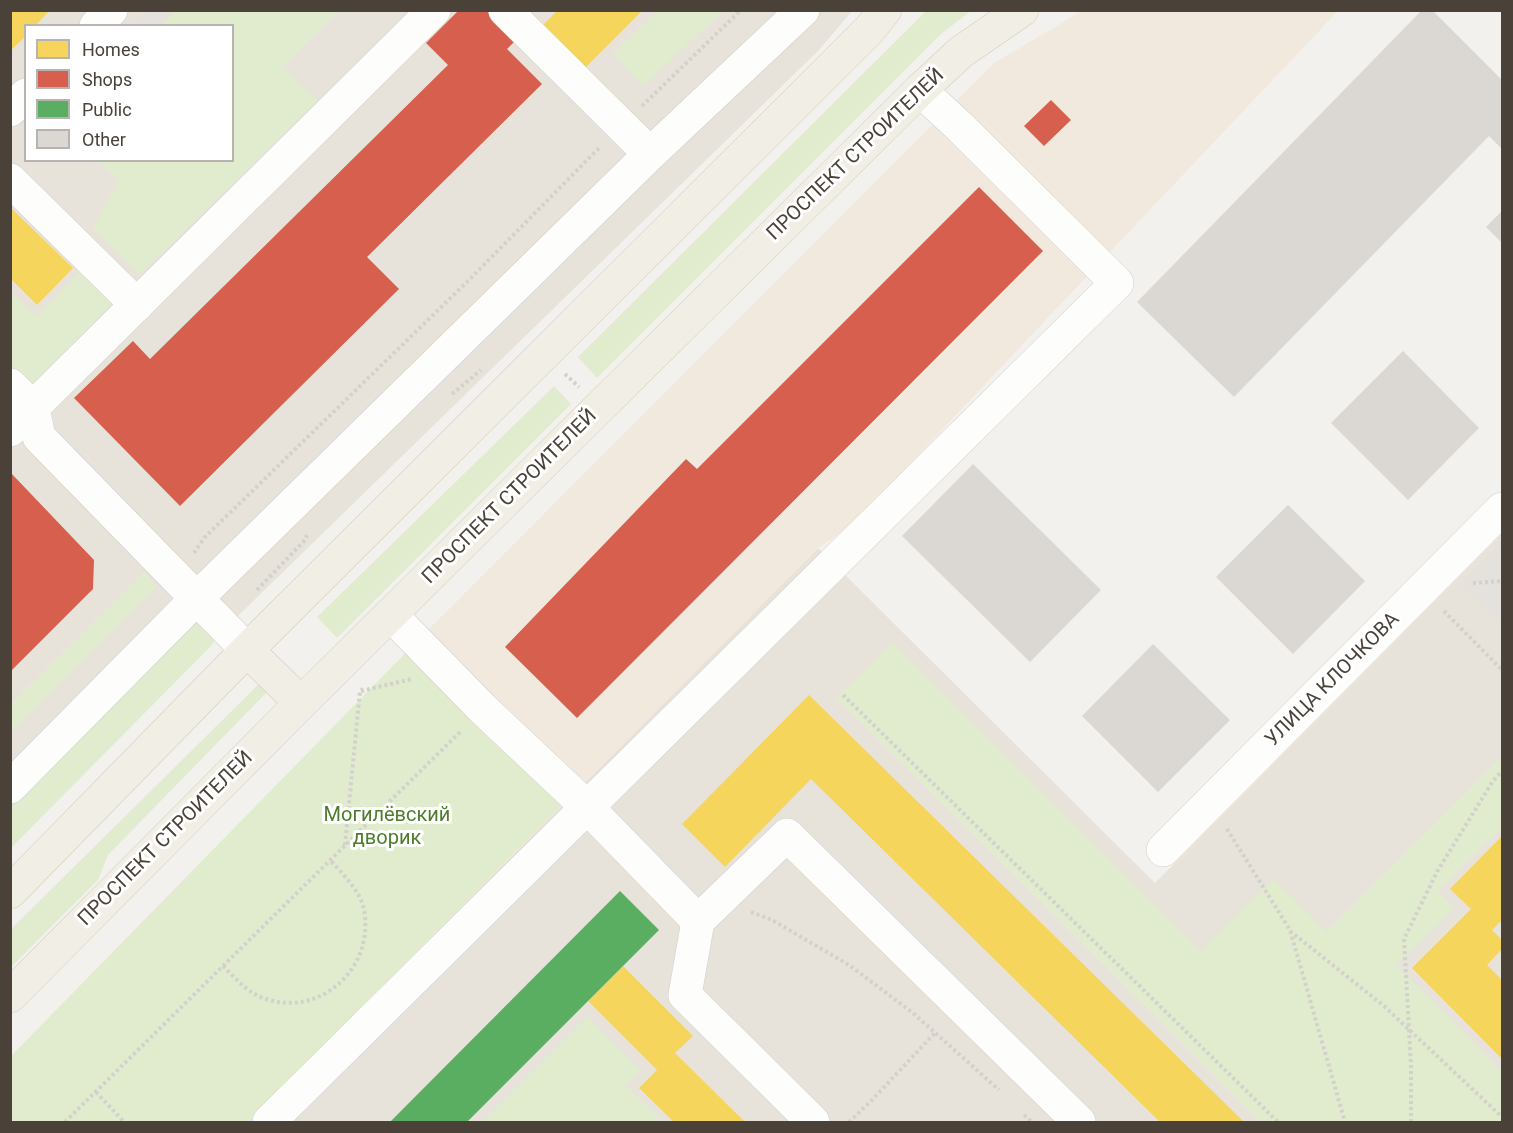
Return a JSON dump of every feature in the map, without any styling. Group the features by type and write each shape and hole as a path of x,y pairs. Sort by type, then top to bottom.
{"main road":[{"path":"10,892 248,650 869,30 885,10"},
{"name":"ПРОСПЕКТ СТРОИТЕЛЕЙ","path":"10,996 301,703 920,90 961,52 1022,10"},
{"path":"248,650 301,703"}],"street":[{"path":"98,24 111,10"},
{"path":"248,650 39,437 18,408 137,305 434,10"},
{"path":"10,787 187,587 804,10"},
{"path":"515,14 650,154"},
{"path":"269,1122 1117,283 920,90"},
{"path":"10,110 24,97"},
{"path":"10,180 137,305"},
{"name":"УЛИЦА КЛОЧКОВА","path":"1163,850 1503,509"},
{"path":"391,615 483,709 587,807 709,910"},
{"path":"813,1122 685,995 709,910 787,835 1079,1122"}],"path":[{"path":"187,587 205,537 470,279 621,126 741,10"},
{"path":"1468,583 1502,581"},
{"path":"1422,589 1503,670"},
{"path":"345,845 360,692 409,679 457,682"},
{"path":"843,695 1278,1122"},
{"path":"65,1122 483,709"},
{"path":"1411,1122 1404,939 1438,870 1493,780 1503,771"},
{"path":"1211,802 1290,930 1346,1122"},
{"path":"223,966 244,988 266,999 291,1003 315,999 337,987 354,969 364,946 366,921 360,897 330,860"},
{"path":"709,910 772,920 849,965 913,1013 1001,1092"},
{"path":"1290,930 1384,1006 1503,1117"},
{"path":"849,1122 935,1033"},
{"path":"96,1092 124,1122"},
{"path":"1017,1107 1032,1122"}],"shaded area":[{"path":"148,10 175,11 161,24 134,24"},
{"path":"11,11 852,11 818,51 11,837"},
{"path":"1082,11 1338,11 850,527 818,548 576,791 423,635 994,63"},
{"path":"1502,534 1502,1122 247,1122 818,548 1155,883"},
{"path":"1502,542 1502,623 1462,582"}],"green space":[{"path":"927,10 971,11 941,34 597,378 578,357"},
{"path":"175,11 338,11 283,67 326,109 252,185 231,186 139,275 93,228 119,180 101,162 234,162 234,24 161,24"},
{"path":"657,11 723,11 643,86 613,54"},
{"path":"83,269 120,305 33,393 11,371 10,291 37,316"},
{"path":"554,386 571,404 337,638 317,617"},
{"path":"144,572 157,586 11,731 11,704"},
{"path":"200,621 215,639 212,645 11,848 11,808 192,625"},
{"name":"Могилёвский дворик","path":"423,635 576,791 247,1122 11,1122 11,1056"},
{"path":"892,642 1201,951 1274,879 1327,932 1502,756 1502,827 1438,891 1454,908 1396,965 1502,1072 1502,1122 1261,1122 836,698"},
{"path":"263,680 271,688 108,855 98,880 11,967 11,929"},
{"path":"587,1017 641,1071 626,1086 663,1122 482,1122"}],"building: Homes":[{"path":"10,10 50,10 37,24 24,24 24,38 10,51"},
{"path":"558,10 643,10 580,73 538,30"},
{"path":"10,207 73,268 37,305 10,278"},
{"path":"809,695 1244,1122 1160,1122 811,779 725,867 682,824"},
{"path":"1502,836 1502,920 1492,930 1502,940 1502,949 1487,965 1502,980 1502,1059 1412,968 1471,909 1450,889"},
{"path":"623,966 693,1036 675,1053 745,1122 674,1122 639,1088 657,1070 588,1001"}],"building: Shops":[{"path":"459,10 489,10 517,39 507,49 542,84 367,257 399,289 180,506 74,398 133,341 150,359 448,65 426,43"},
{"path":"1051,100 1071,120 1044,146 1024,126"},
{"path":"979,187 1043,251 577,718 505,647 686,459 697,469"},
{"path":"10,472 94,560 93,589 10,672"}],"building: Public":[{"path":"620,891 659,930 467,1122 390,1122"}],"building: Other":[{"path":"1422,10 1432,10 1502,80 1502,149 1489,136 1234,397 1137,302"},
{"path":"1502,211 1502,243 1486,227"},
{"path":"1403,351 1479,428 1408,500 1331,423"},
{"path":"973,464 1101,590 1030,662 902,536"},
{"path":"1288,505 1365,581 1293,654 1216,577"},
{"path":"1153,644 1230,720 1158,792 1082,716"}]}
